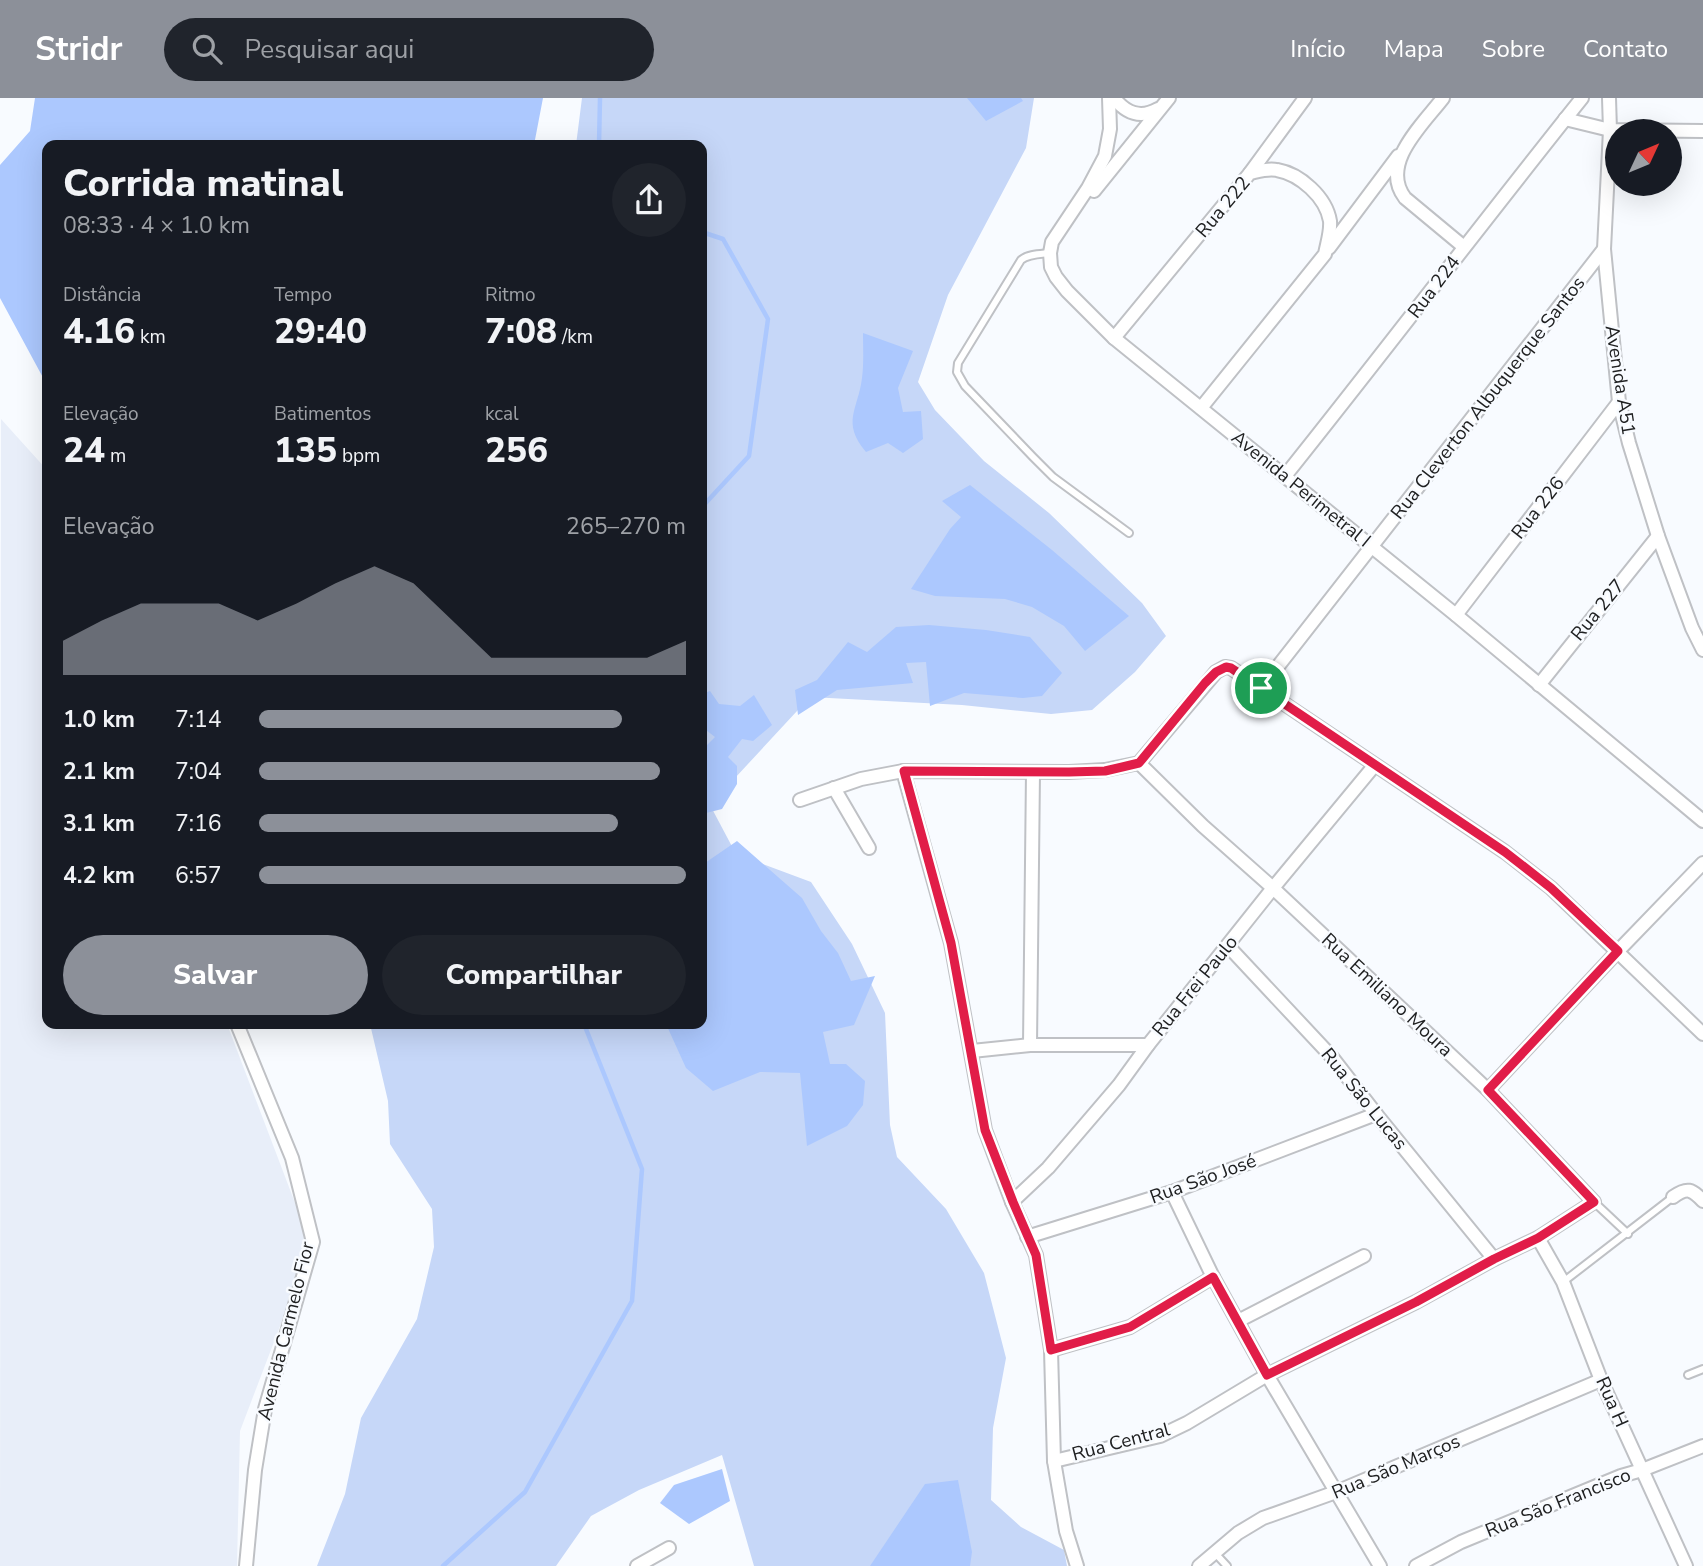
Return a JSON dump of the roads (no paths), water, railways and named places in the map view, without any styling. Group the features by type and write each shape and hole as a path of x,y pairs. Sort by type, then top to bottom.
{"street":[{"path":"1111,98 1136,114 1151,113 1165,103"},
{"path":"1056,237 1105,156 1110,129 1111,98"},
{"path":"1250,173 1305,98"},
{"path":"1201,408 1325,254 1443,98"},
{"name":"Rua 224","path":"1285,476 1582,98"},
{"name":"Avenida A51","path":"1609,98 1610,119"},
{"path":"1050,253 1052,242 1165,103"},
{"path":"1566,119 1605,129"},
{"path":"1682,131 1703,131"},
{"path":"1402,150 1396,173 1401,192 1414,207 1464,247"},
{"name":"Rua 222","path":"1115,338 1250,173 1266,169 1277,170 1297,178 1309,187 1320,200 1330,220 1325,254"},
{"name":"Avenida A51","path":"1607,196 1604,249 1619,402 1658,536 1692,628 1703,650"},
{"name":"Rua Cleverton Albuquerque Santos","path":"1261,688 1604,249"},
{"name":"Avenida Perimetral I","path":"1050,253 1056,277 1115,338 1456,615 1703,821"},
{"name":"Rua 226","path":"1456,615 1619,402"},
{"name":"Rua 227","path":"1539,685 1658,536"},
{"path":"800,800 861,779 904,771 1105,771 1139,763 1205,683 1220,669 1231,668 1505,852 1551,888 1703,1034"},
{"name":"Rua Emiliano Moura","path":"1139,763 1203,826 1488,1090 1594,1202"},
{"name":"Rua Frei Paulo","path":"1013,1202 1048,1168 1119,1085 1273,888 1374,766"},
{"path":"904,771 951,943 985,1130 1036,1255 1051,1350 1054,1461 1066,1531 1077,1566"},
{"path":"1030,1045 1033,772"},
{"path":"834,788 869,848"},
{"path":"1488,1090 1703,863"},
{"name":"Rua São Lucas","path":"1228,946 1331,1056 1494,1259"},
{"name":"Avenida Carmelo Fior","path":"239,1029 292,1158 313,1242 265,1409 255,1470 246,1566"},
{"path":"972,1051 1030,1045 1148,1045"},
{"name":"Rua São José","path":"1027,1237 1172,1192 1376,1114"},
{"path":"1673,1197 1686,1190 1697,1194 1703,1201"},
{"path":"1172,1192 1213,1277 1267,1375 1380,1566"},
{"name":"Rua Central","path":"1054,1461 1160,1436 1267,1375 1538,1238 1594,1202"},
{"name":"Rua H","path":"1538,1238 1563,1282 1601,1380 1686,1566"},
{"path":"1238,1321 1364,1256"},
{"path":"1051,1350 1130,1327 1213,1277"},
{"name":"Rua São Marços","path":"1199,1566 1238,1533 1263,1518 1336,1492 1601,1380"},
{"name":"Rua São Francisco","path":"1416,1566 1461,1542 1621,1476 1703,1446"},
{"path":"637,1566 669,1548"}],"lane":[{"path":"1050,253 1024,257 1021,260 958,363 957,372 965,386 989,413 1053,477 1129,533"},
{"path":"1563,1282 1673,1197"},
{"name":"Rua Emiliano Moura","path":"1594,1202 1628,1234"},
{"path":"1688,1375 1703,1369"},
{"path":"1214,1552 1227,1566"}],"waterway":[{"path":"599,140 600,98"},
{"path":"707,234 723,239 768,319 749,456 707,502"},
{"path":"443,1566 525,1492 632,1301 642,1169 586,1029"}]}
